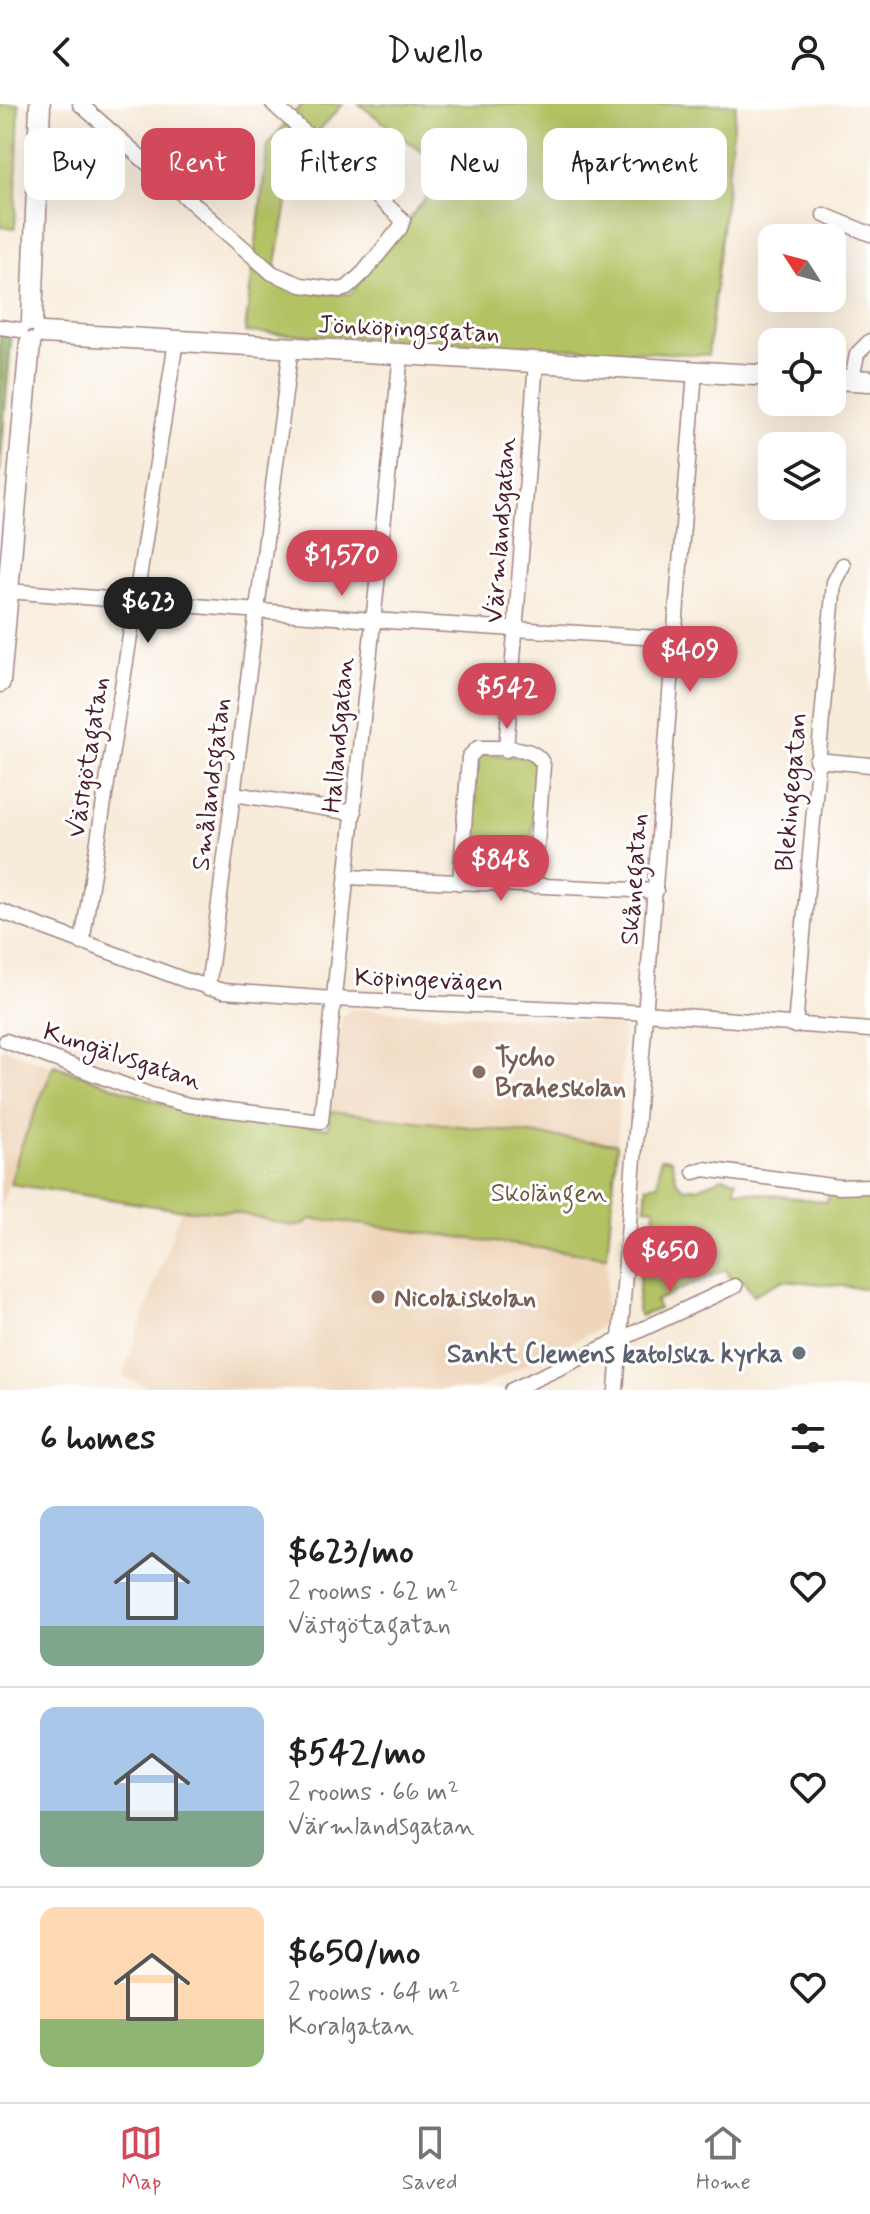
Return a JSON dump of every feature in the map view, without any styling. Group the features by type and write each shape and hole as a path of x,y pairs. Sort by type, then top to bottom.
{"street":[{"path":"0,682 32,332 40,104"},
{"path":"80,104 272,273 301,285 340,290 347,288 364,272 400,228 403,220 273,104"},
{"path":"824,215 870,234"},
{"path":"0,327 32,332"},
{"name":"Jönköpingsgatan","path":"32,332 758,375"},
{"name":"Västgötagatan","path":"82,943 176,341"},
{"path":"851,380 857,354 870,341"},
{"name":"Smålandsgatan","path":"208,988 291,347"},
{"name":"Hallandsgatan","path":"321,1121 401,354"},
{"name":"Värmlandsgatan","path":"506,750 536,362"},
{"name":"Skånegatan","path":"616,1390 695,371"},
{"name":"Blekingegatan","path":"795,1026 834,582 843,565"},
{"path":"8,591 372,620 675,639"},
{"path":"460,883 469,757 478,748 532,752 539,756 543,765 534,886"},
{"path":"816,760 870,765"},
{"path":"234,794 354,813"},
{"path":"347,877 656,891"},
{"name":"Köpingevägen","path":"0,911 208,988 333,999 646,1013 870,1030"},
{"name":"Kungälvsgatan","path":"6,1041 151,1095 188,1105 321,1121"},
{"path":"694,1172 704,1169 839,1187 870,1186"},
{"path":"512,1390 735,1286"}],"shaded area":[{"name":"Tycho Braheskolan","path":"352,1009 616,1023 624,1032 617,1144 331,1111 342,1017"},
{"path":"0,1047 53,1067 20,1149 0,1210"},
{"name":"Nicolaiskolan","path":"181,1209 234,1212 295,1227 311,1219 336,1221 607,1257 605,1320 596,1330 475,1390 158,1390 122,1377"}],"green space":[{"path":"0,104 19,104 15,228 0,227"},
{"path":"302,104 343,104 321,128 282,128"},
{"path":"359,104 736,104 727,185 727,128 543,128 543,200 725,200 708,355 245,332 268,144 271,140 271,200 288,200 276,263 280,285 301,291 350,294 424,200 527,200 527,128 421,128 421,151 405,139 405,128 391,128"},
{"path":"0,333 10,337 11,342 0,472"},
{"path":"479,754 529,757 537,765 530,872 523,880 471,879 466,871 473,761"},
{"name":"Skolängen","path":"54,1065 186,1112 328,1128 331,1111 617,1144 607,1257 336,1221 311,1219 302,1225 292,1226 234,1212 174,1209 10,1184 20,1149"},
{"path":"660,1158 671,1159 677,1182 685,1188 698,1188 723,1177 736,1180 735,1190 827,1202 829,1193 870,1194 870,1289 783,1280 753,1295 744,1282 730,1278 726,1269 655,1301 659,1309 640,1316 637,1310 643,1242 653,1242 655,1208 645,1207 647,1186 658,1184"}],"place":[{"name":"Tycho Braheskolan","path":"479,1072"},
{"name":"Nicolaiskolan","path":"378,1297"},
{"name":"Sankt Clemens katolska kyrka","path":"799,1353"}]}
